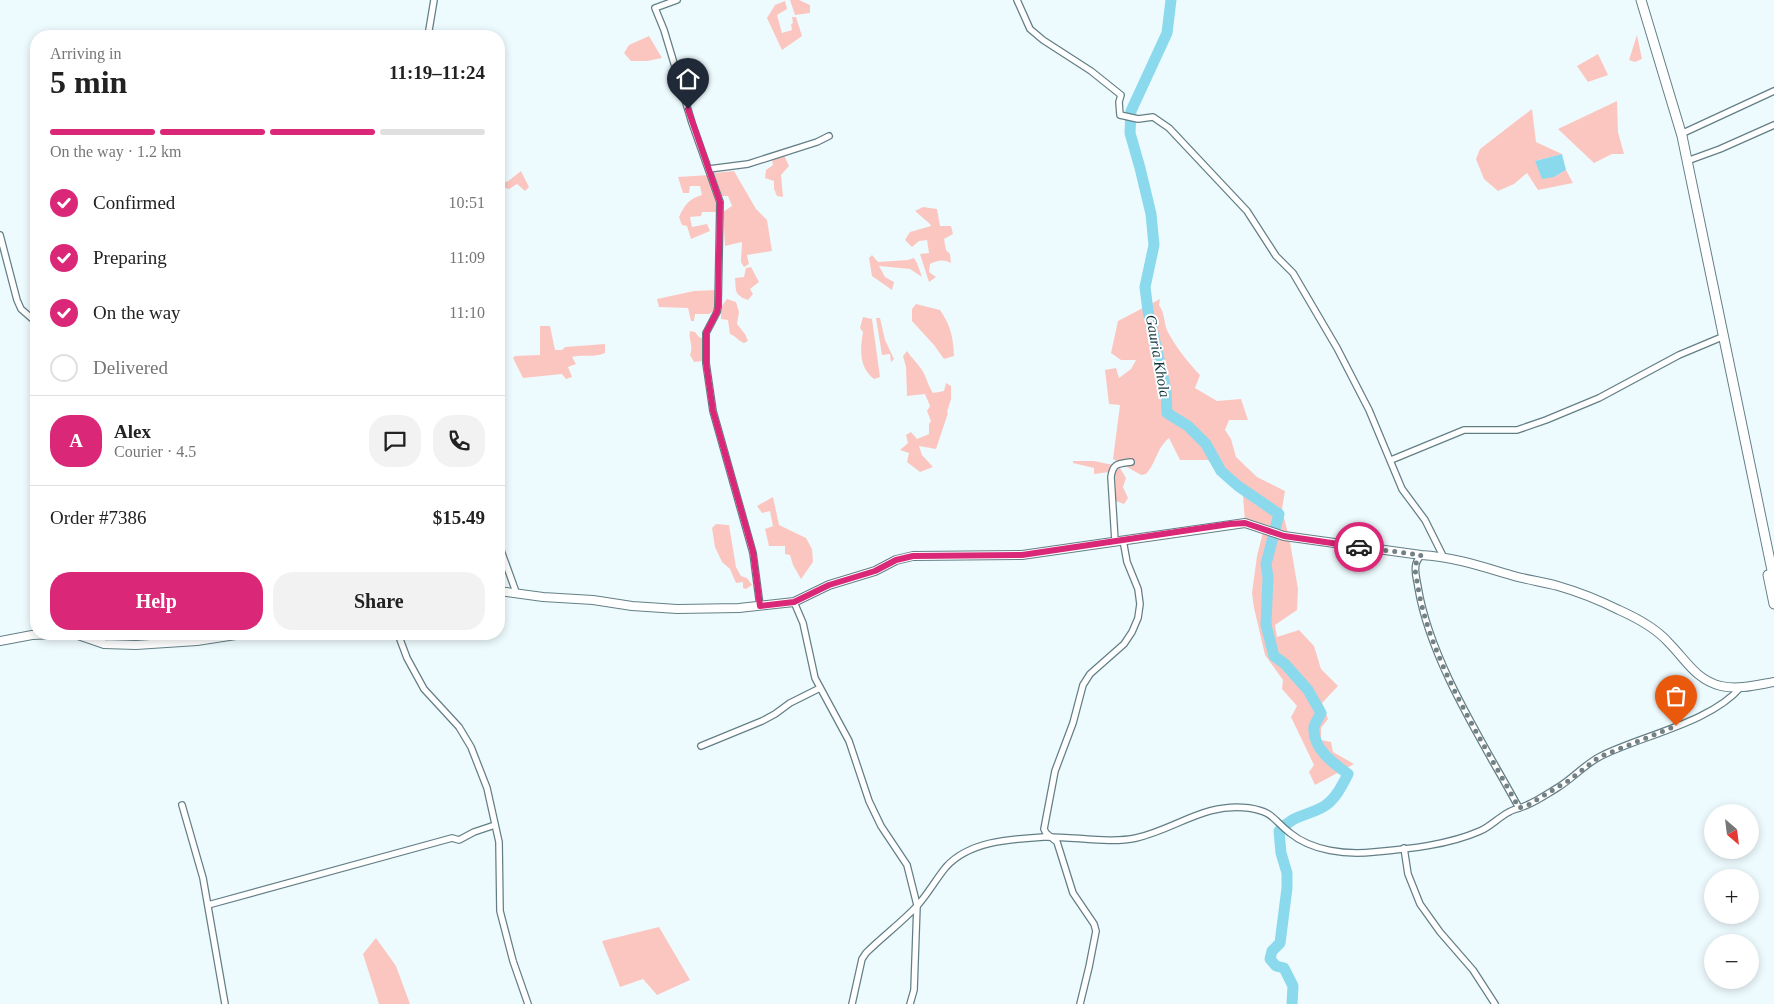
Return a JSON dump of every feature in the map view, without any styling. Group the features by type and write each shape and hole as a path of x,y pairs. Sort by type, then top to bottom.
{"main road":[{"path":"1643,0 1681,134 1774,580"},
{"path":"1735,396 1738,424 1774,604"}],"street":[{"path":"429,30 434,0"},
{"path":"677,0 655,8 664,30 692,123 720,202 718,307 706,333 706,363 713,411 753,552 760,606"},
{"path":"1017,0 1030,29 1043,40 1091,71 1121,95 1119,102 1120,115 1138,119 1153,117 1170,128 1247,211 1276,256 1293,273 1337,348 1369,410 1402,489 1425,520 1443,556"},
{"path":"1681,134 1774,91"},
{"path":"1687,161 1774,126"},
{"path":"709,169 748,164 817,142 829,136"},
{"path":"0,235 17,300 21,309 30,317"},
{"path":"1391,460 1464,430 1517,430 1546,420 1599,398 1679,355 1722,337"},
{"path":"1080,1004 1096,931 1094,924 1073,893 1057,842 1044,829 1055,771 1073,723 1083,685 1100,664 1124,644 1138,618 1140,604 1138,589 1119,540 1110,477 1112,469 1116,464 1131,462"},
{"path":"505,591 543,597 574,598 632,606 677,609 724,609 760,606 794,602 829,585 875,571 896,560 913,556 1022,555 1245,523 1284,536 1421,555 1443,556 1560,586 1590,597 1651,627 1701,677 1723,686 1741,687 1774,682"},
{"path":"1421,555 1417,560 1415,571 1422,607 1436,648 1465,710 1519,808"},
{"path":"505,562 516,592"},
{"path":"794,602 803,623 815,678 849,741 869,801 877,818 907,865 917,905 914,990 910,1004"},
{"path":"0,641 30,635"},
{"path":"92,640 104,644 136,646 203,640"},
{"path":"400,640 407,658 424,689 451,716 459,727 471,748 487,788 499,842 500,911 513,961 528,1004"},
{"path":"852,1004 862,959 866,953 917,905 947,865 967,850 1017,838 1050,837 1121,840 1158,832 1205,811 1226,807 1261,810 1275,818 1288,832 1303,842 1322,849 1371,853 1449,840 1483,830 1501,816 1528,805 1568,781 1599,757 1693,719 1719,706 1733,696 1741,687"},
{"path":"701,746 762,721 790,703 820,688"},
{"path":"182,805 203,878 225,1004"},
{"path":"208,904 452,838 459,840 474,832 495,825"},
{"path":"1404,848 1408,874 1420,904 1440,932 1473,970 1495,1004"}],"shaded area":[{"path":"790,0 799,0 810,5 810,13 795,15"},
{"path":"785,1 787,9 777,15 782,33 792,30 792,17 796,17 802,36 782,50 767,18 775,5"},
{"path":"1637,35 1642,59 1635,62 1629,60"},
{"path":"649,36 662,58 647,61 631,61 624,53 629,45"},
{"path":"1598,54 1608,75 1588,82 1577,66"},
{"path":"1617,101 1618,132 1624,154 1612,154 1594,163 1558,129"},
{"path":"1532,109 1536,142 1562,154 1535,161 1554,177 1566,170 1573,183 1538,190 1527,173 1514,184 1498,191 1484,179 1476,159 1480,149"},
{"path":"784,155 789,166 781,175 783,197 777,196 774,189 774,181 765,178 766,170 773,165 772,159"},
{"path":"521,171 529,187 525,191 517,184 509,189 505,188 505,182 507,182"},
{"path":"734,171 756,209 767,220 772,251 747,255 749,264 744,267 741,262 742,242 725,246 723,212 732,206 728,196 721,196 714,173"},
{"path":"709,175 718,203 717,212 702,212 701,216 690,217 692,227 707,224 710,231 691,239 687,226 682,225 679,217 688,203 702,195 700,186 690,186 689,193 683,193 678,177"},
{"path":"923,207 937,209 940,226 951,226 953,234 944,239 946,250 950,254 951,263 941,260 930,264 929,272 936,277 929,282 920,254 929,253 927,240 919,241 912,247 905,240 910,232 931,226 915,211"},
{"path":"872,255 878,262 914,258 922,277 910,269 879,266 885,277 894,282 892,290 872,276 869,258"},
{"path":"751,267 759,282 750,289 753,294 748,300 738,294 735,278 744,277 746,268"},
{"path":"716,290 714,311 709,314 695,314 694,321 691,321 688,308 659,307 657,299 694,291"},
{"path":"727,299 736,302 739,312 737,324 748,341 744,343 730,334 728,320 721,319 721,307"},
{"path":"1160,299 1159,305 1169,334 1187,361 1200,375 1195,388 1217,401 1241,399 1248,420 1229,420 1225,430 1231,439 1236,457 1257,477 1285,491 1282,509 1298,589 1297,610 1275,625 1277,637 1299,630 1314,646 1321,669 1338,686 1322,703 1328,719 1321,728 1321,740 1331,742 1333,752 1354,764 1315,785 1309,772 1314,765 1291,717 1297,706 1282,689 1283,680 1265,655 1254,608 1252,593 1257,556 1264,528 1245,523 1243,495 1208,460 1180,460 1169,438 1161,447 1146,474 1141,475 1113,459 1120,405 1109,404 1105,370 1116,368 1119,378 1131,369 1136,360 1121,360 1111,353 1118,321"},
{"path":"916,304 940,310 951,332 954,356 944,359 912,321 912,309"},
{"path":"863,317 872,319 880,377 874,379 863,364 861,345 863,332 860,328"},
{"path":"876,318 880,318 885,340 894,359 891,362 890,354 882,355"},
{"path":"540,326 550,326 555,350 562,350 565,347 605,344 605,353 572,357 576,364 568,367 572,377 566,379 562,374 523,378 513,358 515,356 540,355"},
{"path":"690,331 695,332 704,339 703,361 694,362 690,355"},
{"path":"907,351 922,370 933,393 944,391 946,383 951,386 948,413 936,449 919,446 922,455 933,467 920,472 907,462 909,453 900,450 908,443 906,435 911,432 917,439 929,434 929,424 931,421 927,411 930,406 925,394 907,396 906,367 903,356"},
{"path":"1073,461 1094,461 1113,465 1109,472 1094,474 1094,468 1073,463"},
{"path":"1120,468 1126,478 1123,487 1128,498 1124,504 1116,501 1115,471"},
{"path":"773,497 779,525 806,538 812,549 813,562 801,579 790,555 785,554 785,546 769,546 765,529 773,526 770,511 762,513 757,506"},
{"path":"716,524 729,525 736,567 741,576 747,578 752,585 746,589 743,588 743,582 736,583 730,569 722,562 715,547 712,528"},
{"path":"659,927 690,980 657,995 643,979 620,987 602,941"},
{"path":"376,938 396,966 410,1004 379,1004 363,954"}],"water":[{"path":"1562,154 1566,170 1554,177 1542,179 1535,161"}],"waterway":[{"name":"Gauria Khola","path":"1171,0 1167,33 1131,111 1130,133 1151,214 1154,245 1145,287 1148,311 1166,390 1167,413 1188,426 1206,444 1221,471 1238,486 1279,514 1266,564 1268,577 1266,625 1274,656 1285,664 1308,690 1321,713 1314,727 1316,742 1325,754 1348,774 1330,802 1321,808 1294,819 1279,831 1281,853 1287,873 1287,888 1280,943 1272,951 1270,959 1276,966 1284,968 1293,986 1292,1004"}],"way so far":[{"path":"1359,547 1421,555 1417,560 1415,571 1422,607 1436,648 1465,710 1519,808 1528,805 1568,781 1599,757 1676,726"}],"route":[{"path":"688,109 720,202 718,307 706,333 708,379 713,411 753,552 760,606 794,602 847,578 875,571 896,560 913,556 1022,555 1230,524 1245,523 1284,536 1359,547"}]}
